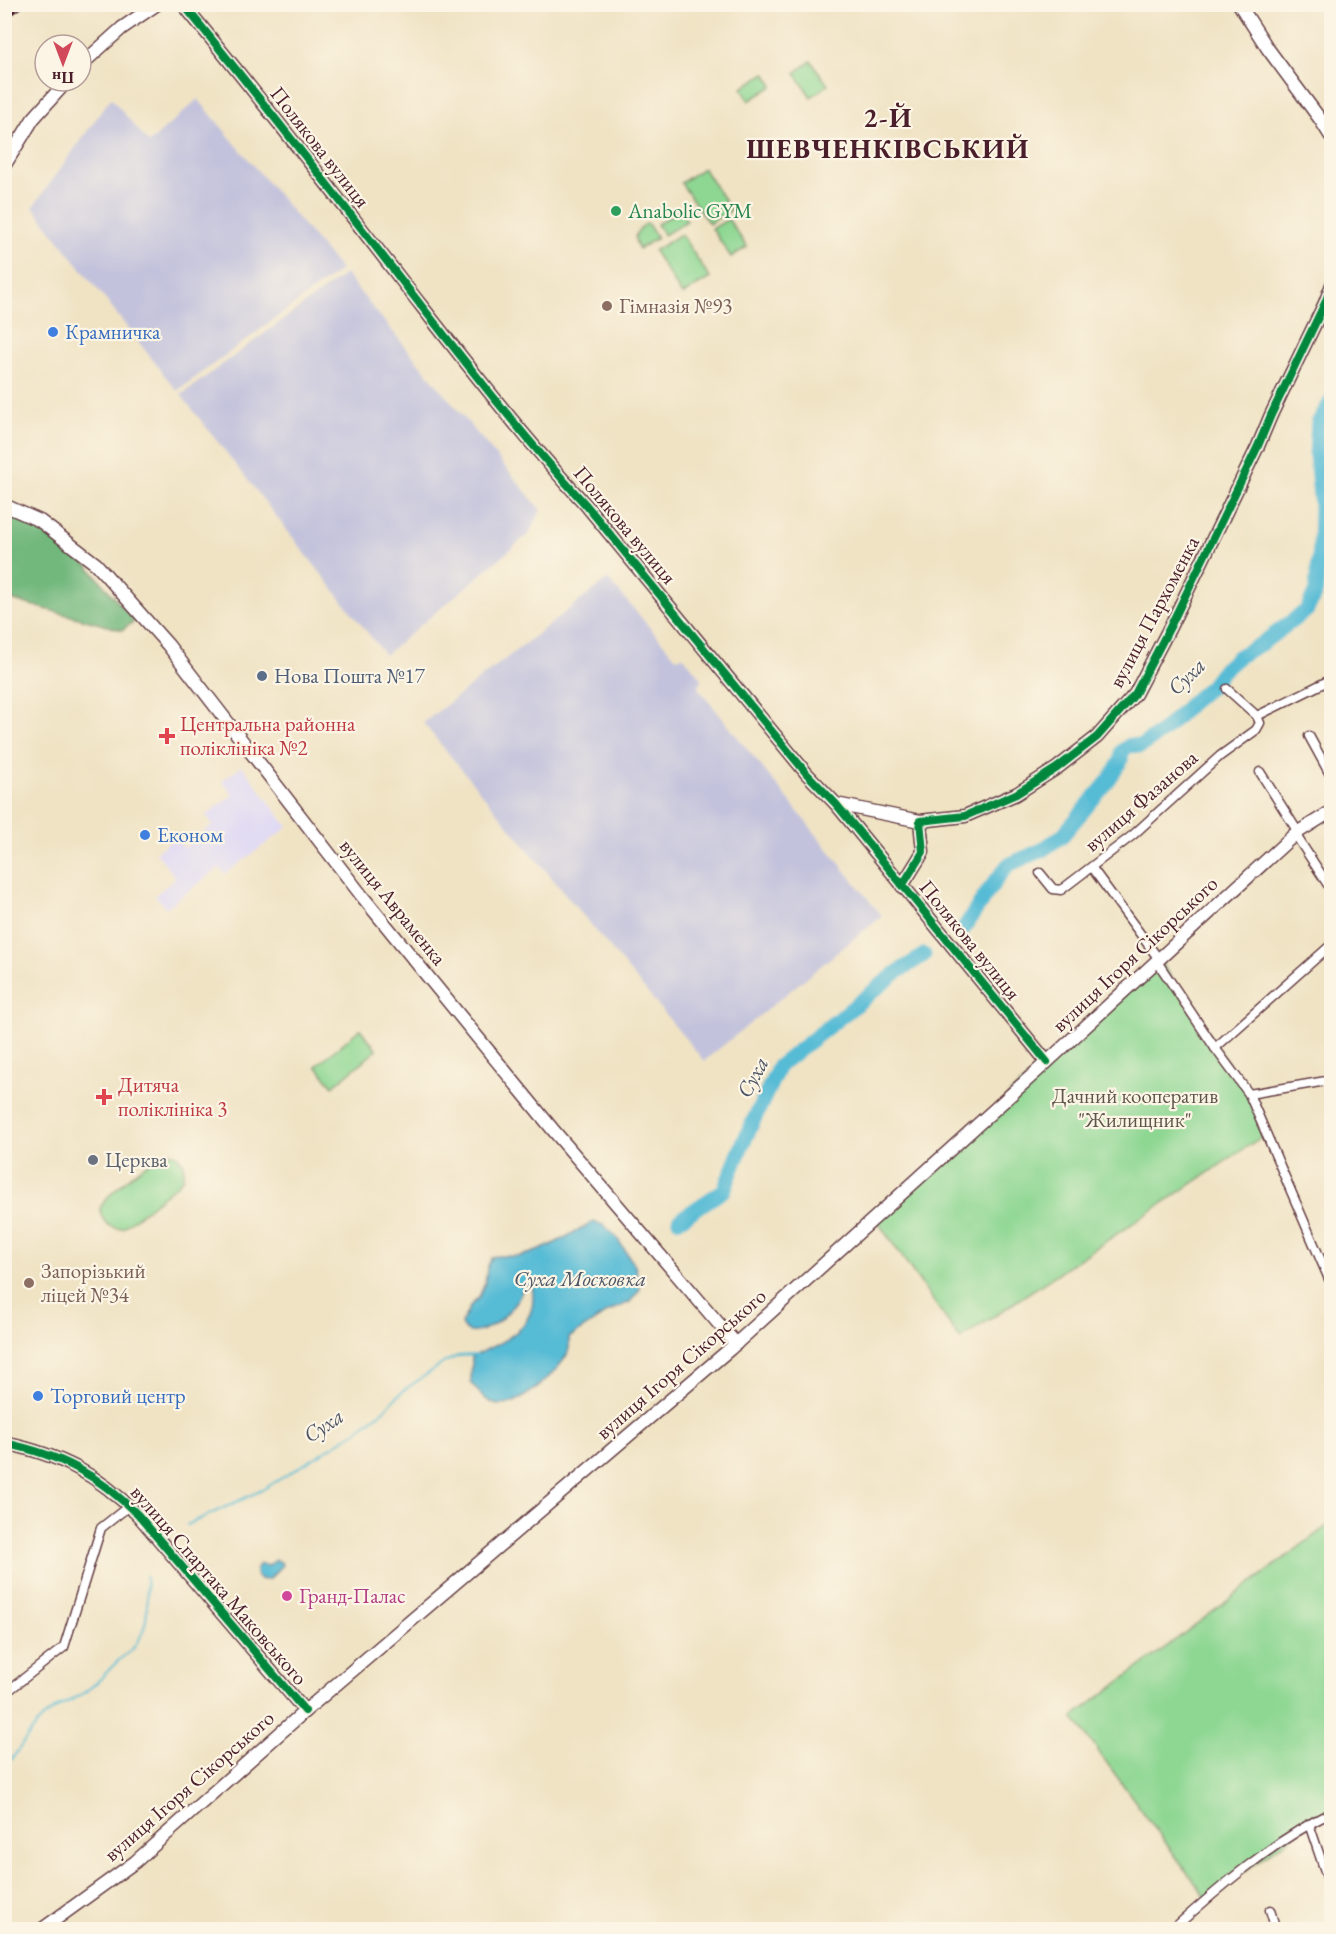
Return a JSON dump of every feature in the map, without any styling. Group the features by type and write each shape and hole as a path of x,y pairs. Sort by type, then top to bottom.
{"main road":[{"path":"93,54 122,28 157,4"},
{"name":"Полякова вулиця","path":"183,4 462,357 807,774 836,804 1047,1062"},
{"path":"1239,4 1268,49 1332,138"},
{"path":"4,166 33,119 56,93"},
{"path":"1320,119 1332,112"},
{"name":"вулиця Пархоменка","path":"920,821 965,816 1016,794 1057,768 1097,737 1135,694 1248,466 1332,285"},
{"name":"вулиця Авраменка","path":"4,505 40,521 96,564 168,645 362,896 554,1131 736,1344"},
{"path":"836,804 920,821 923,852 902,886"},
{"name":"вулиця Ігоря Сікорського","path":"41,1929 135,1862 305,1711 736,1344 1296,833 1332,811"},
{"name":"вулиця Спартака Маковського","path":"4,1443 64,1460 110,1488 129,1506 305,1711"}],"street":[{"path":"1227,689 1257,716 1332,679"},
{"name":"вулиця Фазанова","path":"1040,873 1057,891 1092,868 1133,835 1220,756 1256,730 1260,723 1257,716"},
{"path":"1309,736 1332,778"},
{"path":"1260,772 1332,891"},
{"path":"1092,868 1249,1094 1332,1286"},
{"path":"1215,1048 1332,944"},
{"path":"1249,1094 1332,1080"},
{"path":"4,1694 64,1647 101,1528 129,1506"},
{"path":"1172,1929 1258,1858 1309,1824 1332,1812"},
{"path":"1309,1824 1327,1877 1332,1885"},
{"path":"1270,1910 1276,1929"}],"shaded area":[{"path":"111,98 149,143 198,99 341,270 177,391 33,207"},
{"path":"345,274 541,510 529,534 385,655 181,395"},
{"path":"608,579 676,658 683,656 702,679 698,688 882,916 704,1061 423,723"},
{"path":"242,766 288,827 225,874 219,868 166,908 155,895 176,878 156,852 176,837 184,848 213,825 206,815 233,795 222,781"}],"green space":[{"path":"811,61 828,85 811,97 795,73"},
{"path":"765,73 773,86 749,101 742,88"},
{"path":"703,168 731,210 709,224 681,183"},
{"path":"680,210 687,221 664,235 657,224"},
{"path":"728,219 747,247 731,257 712,229"},
{"path":"647,223 657,238 639,249 635,241 636,234"},
{"path":"681,234 710,278 682,295 654,251"},
{"path":"4,512 46,532 88,566 134,621 122,630 5,598"},
{"name":"Дачний кооператив \"Жилищник\"","path":"1158,958 1249,1094 1266,1134 960,1339 875,1218"},
{"path":"360,1029 377,1050 333,1086 316,1066"},
{"path":"169,1152 176,1154 184,1164 183,1178 179,1183 123,1228 107,1224 100,1209 110,1195 142,1167"},
{"path":"1331,1523 1331,1812 1309,1824 1207,1899 1073,1717"}],"water":[{"name":"Суха Московка","path":"593,1222 603,1225 617,1238 635,1266 640,1289 630,1302 608,1312 569,1338 569,1350 564,1359 539,1386 508,1404 500,1405 491,1402 471,1383 472,1357 516,1332 524,1324 533,1301 532,1286 525,1284 513,1306 498,1321 477,1332 465,1330 461,1324 471,1305 479,1297 492,1257 530,1254"},
{"path":"276,1560 281,1562 282,1566 269,1579 259,1578 256,1569 260,1564 268,1566"}],"waterway":[{"name":"Суха","path":"962,931 1008,865 1042,850 1062,836 1110,779 1121,760 1122,751 1130,745 1141,746 1164,730 1239,656 1261,644 1307,610 1316,591 1320,548 1321,506 1316,455 1318,423 1332,400"},
{"name":"Суха","path":"679,1220 724,1190 779,1066 896,973 924,955"},
{"name":"Суха","path":"187,1525 262,1490 308,1462 355,1432 384,1410 404,1390 445,1362 458,1356 477,1355"},
{"name":"Суха Московка","path":"4,1768 45,1716 90,1689 134,1647 146,1622 146,1576"}],"railway":[{"path":"4,18 23,4"}],"cycle path":[{"path":"183,4 495,399 586,505 807,774 836,804 1047,1062"},
{"path":"902,886 923,852 920,821 965,816 1016,794 1057,768 1097,737 1135,694 1258,446 1332,285"},
{"path":"4,1443 61,1460 93,1477 123,1501 138,1515 305,1711"}],"place":[{"name":"Anabolic GYM","path":"616,211"},
{"name":"Гімназія №93","path":"607,306"},
{"name":"Крамничка","path":"53,332"},
{"name":"Нова Пошта №17","path":"262,676"},
{"name":"Центральна районна поліклініка №2","path":"167,736"},
{"name":"Економ","path":"145,835"},
{"name":"Дитяча поліклініка 3","path":"104,1097"},
{"name":"Церква","path":"93,1160"},
{"name":"Запорізький ліцей №34","path":"29,1283"},
{"name":"Торговий центр","path":"38,1396"},
{"name":"Гранд-Палас","path":"287,1596"}],"district":[{"name":"2-Й ШЕВЧЕНКІВСЬКИЙ","path":"888,134"}]}
